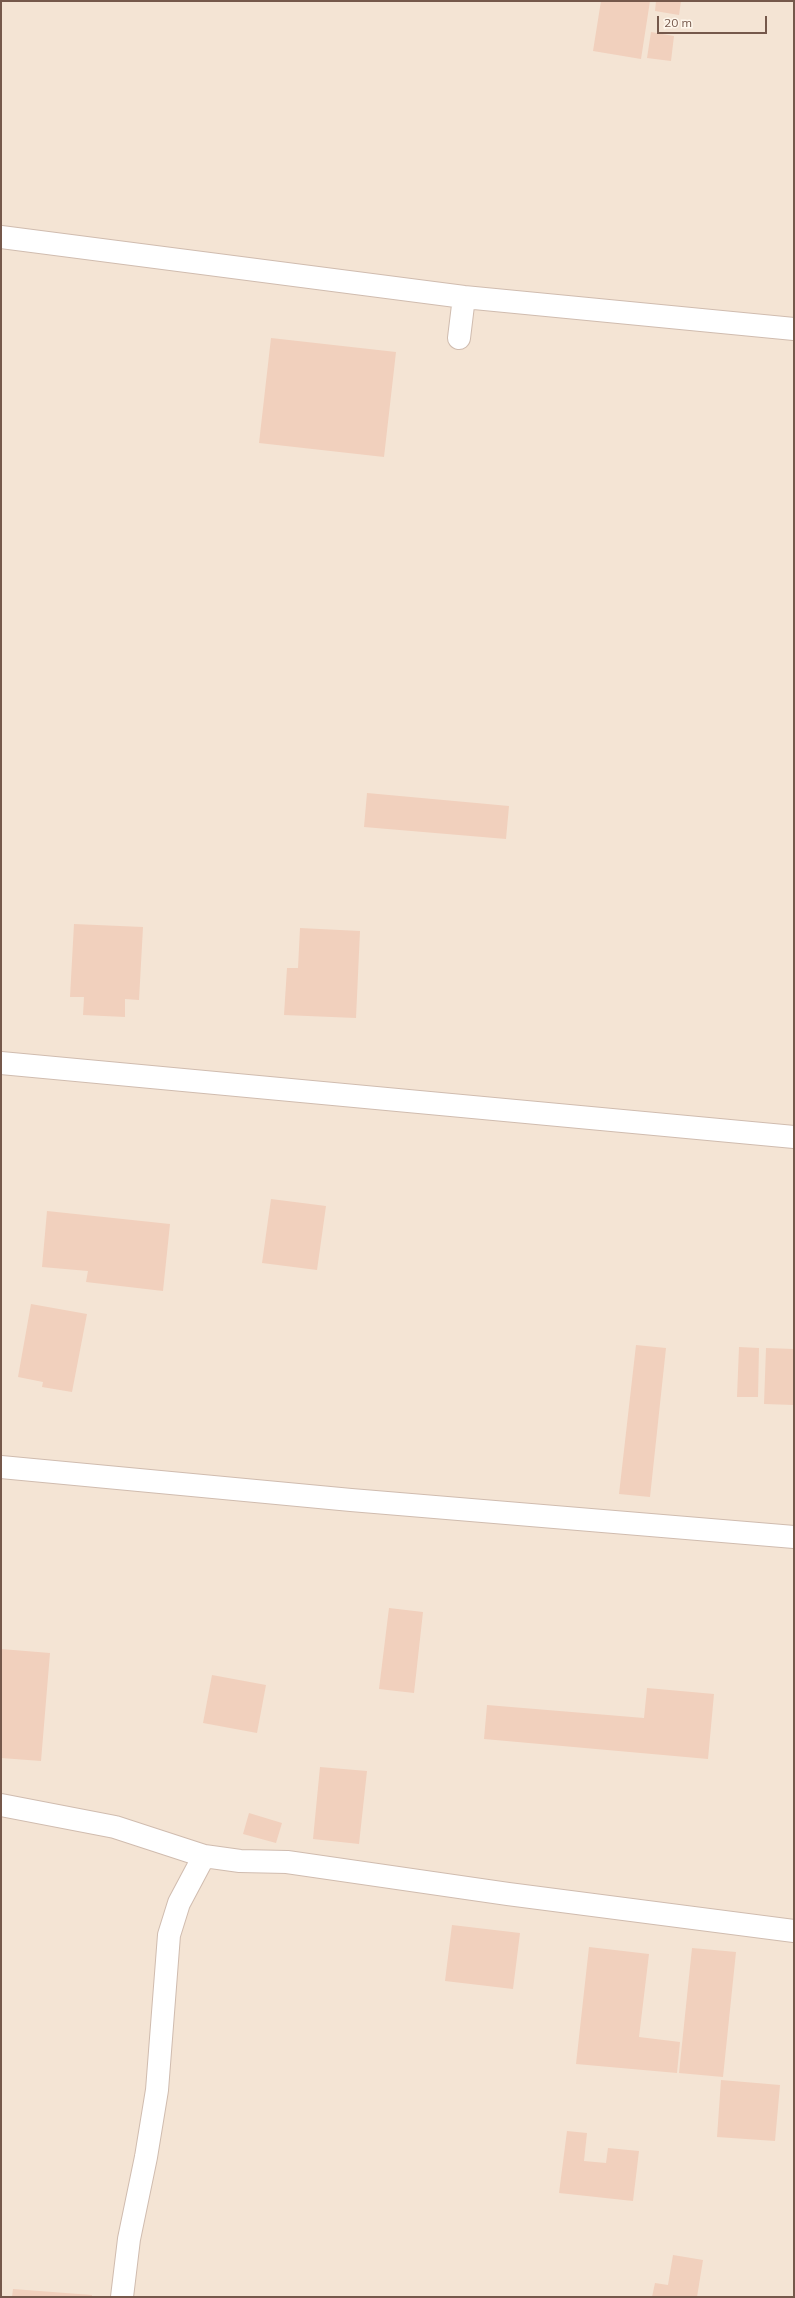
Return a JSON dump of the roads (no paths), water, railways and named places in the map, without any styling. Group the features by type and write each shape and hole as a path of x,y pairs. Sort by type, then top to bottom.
{"street":[{"path":"1,237 464,296 794,329"},
{"path":"458,338 464,296"},
{"path":"1,1063 794,1137"},
{"path":"1,1467 351,1500 794,1537"},
{"path":"1,1804 115,1827 204,1856 240,1861 287,1862 508,1894 794,1931"},
{"path":"122,2297 129,2240 146,2157 157,2090 169,1935 178,1903 204,1856"}]}
